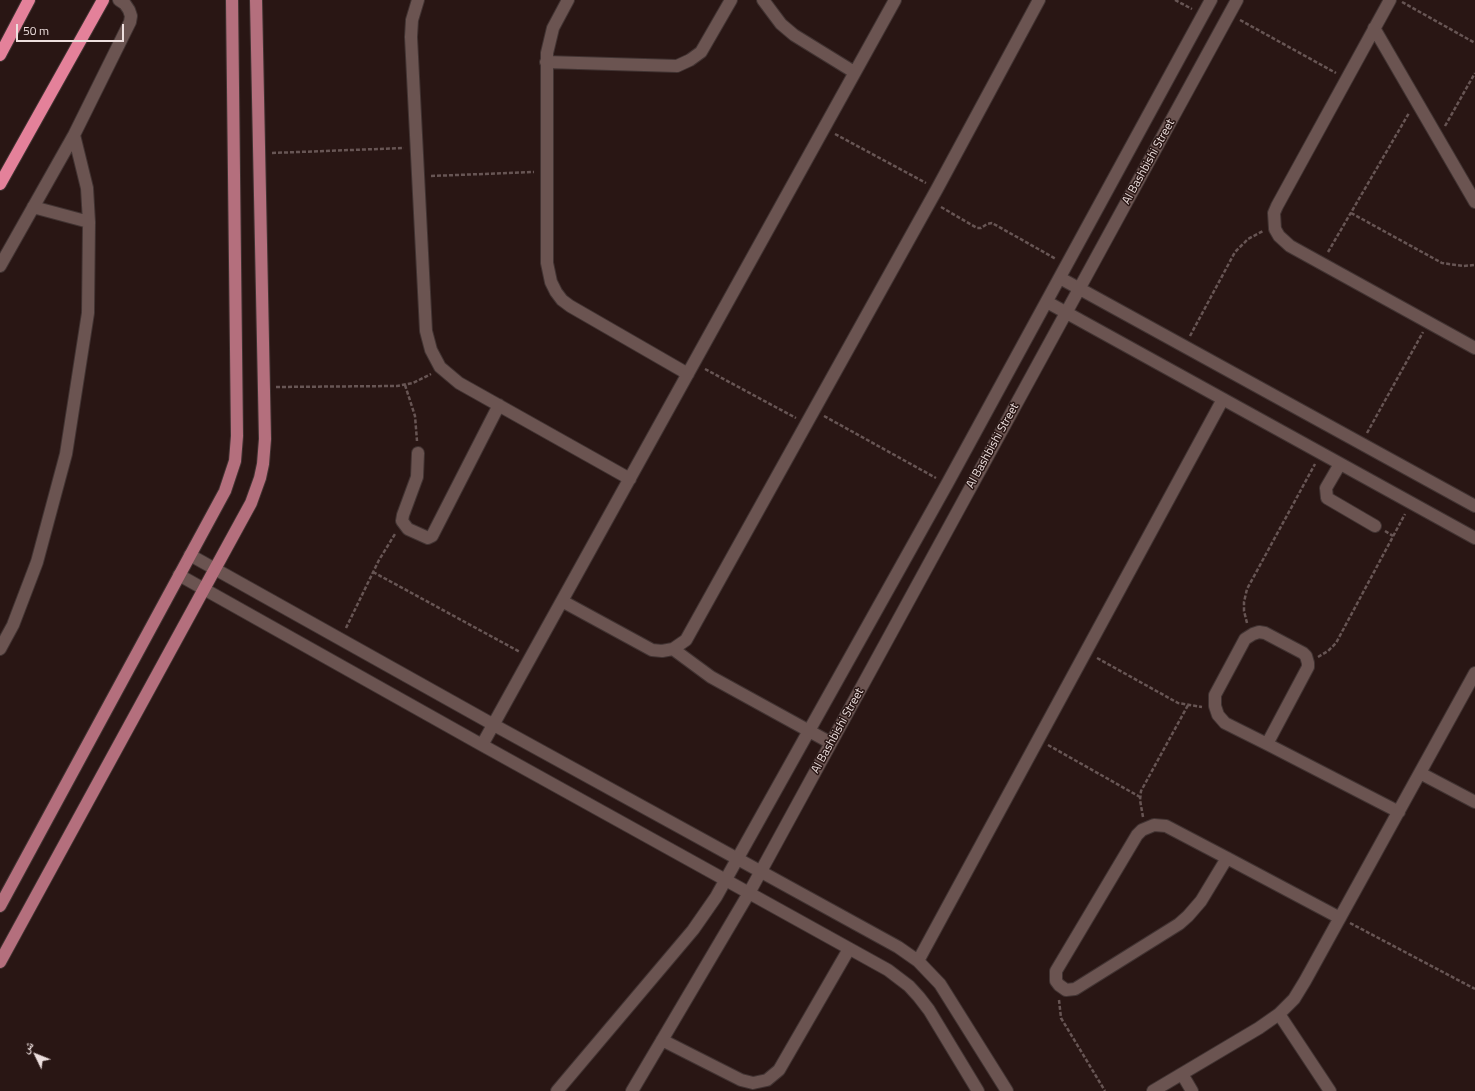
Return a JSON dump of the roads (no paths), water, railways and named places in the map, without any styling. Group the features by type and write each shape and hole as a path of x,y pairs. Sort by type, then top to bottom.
{"highway":[{"path":"0,55 29,0"},
{"path":"0,184 103,0"}],"main road":[{"path":"0,906 225,491 231,476 237,449 232,0"},
{"path":"0,962 251,503 260,478 265,439 256,0"}],"street":[{"path":"0,266 74,135 130,22 131,16 129,10 125,4 119,0"},
{"path":"418,0 411,28 426,332 431,350 440,367 459,383 630,479"},
{"path":"568,0 550,36 546,62 547,262 550,282 562,300 570,306 691,369"},
{"path":"546,62 677,66 690,60 701,52 731,0"},
{"path":"763,0 781,24 794,35 854,72"},
{"path":"482,745 894,0"},
{"path":"562,601 652,650 662,651 673,649 686,640 937,189 1039,0"},
{"name":"Al Bashbishi Street","path":"557,1091 693,930 705,914 726,880 947,484 1211,0"},
{"name":"Al Bashbishi Street","path":"632,1091 761,872 1237,0"},
{"path":"1390,0 1277,206 1274,213 1275,229 1284,242 1475,348"},
{"path":"1374,28 1475,202"},
{"path":"0,649 13,625 37,562 66,454 88,313 89,222 87,188 74,135"},
{"path":"33,207 89,222"},
{"path":"1060,278 1475,506"},
{"path":"1046,302 1475,538"},
{"path":"918,962 1223,399"},
{"path":"418,453 417,477 402,518 403,524 408,529 427,538 432,536 499,405"},
{"path":"1340,464 1326,488 1327,498 1374,526"},
{"path":"190,555 494,725 898,947 918,962 935,978 949,996 1008,1091"},
{"path":"179,575 898,977 919,997 978,1091"},
{"path":"1267,744 1308,667 1308,659 1300,651 1265,633 1259,632 1245,639 1214,695 1218,715 1226,723 1399,812"},
{"path":"673,649 711,677 831,743"},
{"path":"1153,1091 1259,1028 1279,1014 1300,990 1475,673"},
{"path":"1420,773 1475,802"},
{"path":"1227,858 1201,901 1179,924 1074,989 1070,990 1062,988 1056,981 1056,970 1137,835 1147,827 1160,824 1166,826 1227,858 1340,918"},
{"path":"662,1040 741,1080 753,1083 767,1080 779,1070 849,949"},
{"path":"1279,1014 1330,1091"},
{"path":"1182,1074 1192,1091"}]}
